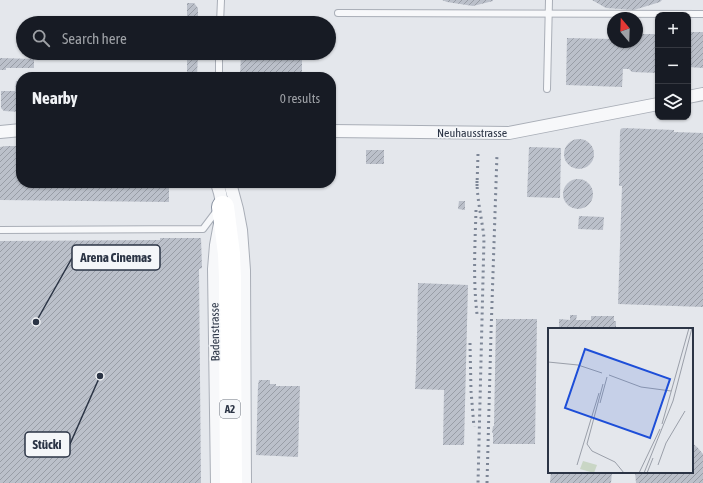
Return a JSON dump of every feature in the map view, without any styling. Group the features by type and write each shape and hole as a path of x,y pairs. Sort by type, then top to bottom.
{"highway":[{"name":"A2","path":"223,205 230,272 231,483"}],"street":[{"path":"691,97 703,94"},
{"name":"Neuhausstrasse","path":"336,131 509,134 655,105"},
{"path":"0,132 16,130"},
{"name":"Badenstrasse","path":"217,483 214,269 216,245 223,205 218,188"},
{"path":"231,188 241,230 244,270 245,483"}],"lane":[{"path":"220,16 221,0"},
{"path":"548,89 549,0"},
{"path":"338,13 703,14"},
{"path":"219,60 219,72"},
{"path":"0,230 203,229 223,205"}],"building":[{"path":"442,0 493,0 493,1 473,6"},
{"path":"592,0 662,0 660,2 634,10 606,8"},
{"path":"187,3 194,3 198,8 198,16 187,16"},
{"path":"691,32 703,32 703,68 691,67"},
{"path":"643,34 655,34 655,73 632,72 629,69 623,69 622,87 566,85 567,38 607,39 607,48 643,48"},
{"path":"0,58 34,60 34,68 6,68 6,70 0,70"},
{"path":"187,60 198,60 197,72 187,72"},
{"path":"241,60 302,60 302,72 240,72"},
{"path":"16,81 16,112 4,111 1,108 1,91 15,91"},
{"path":"623,128 703,133 703,307 618,304 622,186 619,186 620,131"},
{"path":"579,139 590,143 594,154 590,165 579,169 568,165 564,154 568,143"},
{"path":"16,146 16,188 169,188 169,202 0,200 0,147"},
{"path":"529,147 561,148 560,198 527,197"},
{"path":"366,150 384,150 384,164 366,164"},
{"path":"578,179 589,183 593,194 589,205 578,209 567,205 563,194 567,183"},
{"path":"459,201 465,201 465,210 458,209"},
{"path":"579,216 604,217 603,230 578,229"},
{"path":"160,238 201,238 202,268 199,269 201,483 0,483 0,241 160,240"},
{"path":"418,283 468,285 464,445 443,445 444,390 415,389"},
{"path":"570,315 577,315 576,320 591,320 591,316 614,316 616,328 559,328 559,319 570,320"},
{"path":"496,319 537,319 535,444 493,444 492,433 494,426"},
{"path":"259,380 270,380 270,384 276,384 276,386 300,386 298,457 256,455"},
{"path":"693,444 703,454 703,483 636,483 635,473 693,473"},
{"path":"551,473 612,473 611,483 550,483"}],"railway":[{"path":"477,186 478,154"},
{"path":"487,483 497,154"},
{"path":"477,181 484,238 478,483"},
{"path":"476,210 475,275 477,314"},
{"path":"470,343 471,391 474,427"}],"place":[{"name":"Arena Cinemas","path":"36,322"},
{"name":"Stücki","path":"100,376"}]}
